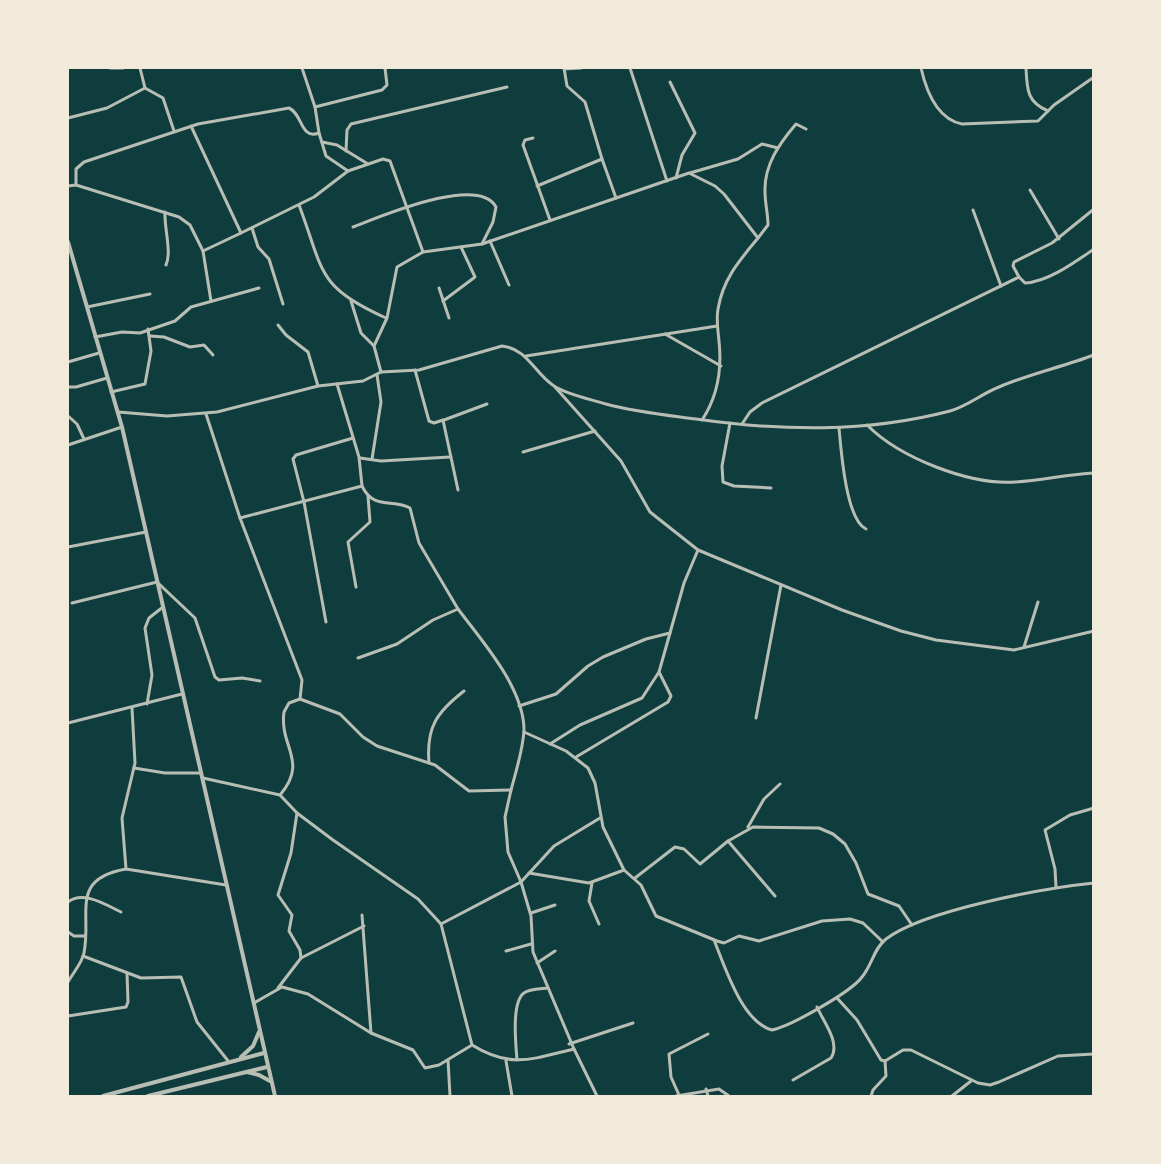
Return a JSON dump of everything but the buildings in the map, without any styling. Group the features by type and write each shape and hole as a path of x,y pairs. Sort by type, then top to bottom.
{"street":[{"path":"110,68 123,68"},
{"path":"140,68 145,88 163,98 174,131"},
{"path":"302,68 315,107 326,156 348,171"},
{"path":"315,107 382,90 387,85 385,68"},
{"path":"580,68 564,68 567,86 585,102 616,198"},
{"path":"630,68 668,181"},
{"path":"921,68 933,100 939,109 956,123 1032,123 1041,119 1048,111 1094,77"},
{"path":"1026,68 1031,99 1036,106 1048,111"},
{"path":"670,82 695,133 682,155 676,178"},
{"path":"346,151 347,130 351,124 507,87"},
{"path":"68,118 107,108 145,88"},
{"path":"76,185 76,171 80,164 191,126 289,108 306,133 312,135 320,133"},
{"path":"702,420 713,400 720,366 717,326 719,302 728,276 738,260 768,225 765,181 778,148 796,124 806,129"},
{"path":"191,126 241,233"},
{"path":"533,138 525,140 523,145 550,220"},
{"path":"322,142 337,145 369,164"},
{"path":"374,346 387,318 397,267 423,252 482,244 689,173 738,159 762,144 778,148"},
{"path":"203,251 298,205 325,190 348,171 383,159 390,161 423,252"},
{"path":"537,186 602,159"},
{"path":"689,173 715,186 724,194 758,238"},
{"path":"68,186 76,185 165,212 190,225 203,251 211,301"},
{"path":"1030,190 1059,239"},
{"path":"353,227 407,206 469,193 494,202 496,213 482,244"},
{"path":"298,205 325,276 333,287 351,301 387,318"},
{"path":"1094,209 1059,239 1014,262 1013,266 1025,283 1038,280 1075,262 1094,249"},
{"path":"973,210 1001,286"},
{"path":"165,212 164,226 169,259 166,265"},
{"path":"252,228 258,247 269,259 283,304"},
{"path":"490,241 509,285"},
{"path":"68,242 122,427 275,1096"},
{"path":"443,301 475,277 461,247"},
{"path":"742,424 750,412 762,403 1020,277"},
{"path":"95,337 122,332 137,334 175,321 191,307 259,288"},
{"path":"439,288 448,318"},
{"path":"87,307 150,294"},
{"path":"351,301 361,333 374,346 381,372"},
{"path":"278,325 286,335 308,352 318,386"},
{"path":"526,356 717,326"},
{"path":"111,392 145,384 151,351 148,329"},
{"path":"666,334 720,366"},
{"path":"150,336 164,337 190,347 204,345 213,355"},
{"path":"118,412 160,416 206,414 318,386 363,381 381,372 415,370 502,346 513,347 526,356 555,386 621,461 650,512 698,550 781,585 914,635 1003,650 1023,649 1094,631"},
{"path":"68,362 99,353"},
{"path":"555,386 607,404 702,420 839,429 949,411 969,404 998,387 1094,355"},
{"path":"415,370 429,421 434,423 487,404"},
{"path":"372,460 381,402 377,375"},
{"path":"68,387 107,378"},
{"path":"337,384 359,458 362,486 368,496 370,522 348,542 356,587"},
{"path":"206,414 240,519 302,680 300,699"},
{"path":"68,416 78,424 84,439"},
{"path":"443,420 458,490"},
{"path":"730,423 722,466 723,482 734,486 771,488"},
{"path":"867,425 894,448 956,473 982,480 1014,482 1094,473"},
{"path":"68,445 122,427"},
{"path":"839,429 852,511 860,526 866,529"},
{"path":"523,452 595,431"},
{"path":"326,622 304,502 292,459 296,455 353,438"},
{"path":"359,458 372,460 450,457"},
{"path":"240,519 362,486"},
{"path":"368,496 386,505 410,508 419,543 441,576 458,609 496,660 519,706 524,732 505,817 506,844 521,882 530,914 531,944 537,963 569,1044 574,1049 597,1096"},
{"path":"68,547 146,532"},
{"path":"550,744 580,724 634,703 650,688 659,672 684,583 698,550"},
{"path":"72,603 157,582"},
{"path":"157,582 195,618 215,676 219,680 242,678 260,681"},
{"path":"756,718 781,585"},
{"path":"1023,649 1038,602"},
{"path":"147,705 152,675 145,628 149,618 163,607"},
{"path":"358,658 406,639 433,620 458,609"},
{"path":"519,706 556,694 588,666 603,657 646,639 670,633"},
{"path":"576,757 668,702 671,696 659,672"},
{"path":"429,763 429,737 440,712 464,691"},
{"path":"68,723 147,705 183,694"},
{"path":"280,795 292,780 293,768 284,712 289,703 300,699 340,714 363,737 377,746 441,768 469,791 512,790"},
{"path":"126,869 122,818 134,768 132,708"},
{"path":"524,732 576,757 592,775 600,818 624,870 641,885 656,916 724,942 739,936 759,941 822,921 850,919 863,923 883,942"},
{"path":"134,768 202,776 280,795 297,813 418,899 441,924 472,1045"},
{"path":"634,878 675,847 684,849 700,864 754,822 761,803 780,784"},
{"path":"1056,886 1055,869 1045,830 1070,815 1094,808"},
{"path":"297,813 291,853 278,895 292,915 289,931 300,950 301,958"},
{"path":"441,924 521,882 566,836 600,818"},
{"path":"747,829 809,827 833,834 845,844 853,857 868,894 899,906 912,925"},
{"path":"728,841 775,896"},
{"path":"68,982 83,956 86,897 93,882 100,876 126,869 226,885"},
{"path":"529,873 592,883 624,870"},
{"path":"592,883 588,901 598,924"},
{"path":"714,940 737,992 758,1024 769,1030 776,1030 837,998 861,979 883,942 912,925 1056,886 1094,883"},
{"path":"68,902 77,897 86,897 121,912"},
{"path":"530,914 555,905"},
{"path":"362,915 371,1033"},
{"path":"277,990 301,958 364,926"},
{"path":"68,932 74,936 85,936"},
{"path":"506,951 531,944"},
{"path":"537,963 555,951"},
{"path":"83,956 141,978 181,977 197,1022 230,1062"},
{"path":"68,1016 126,1007 128,1002 127,973"},
{"path":"254,1003 277,990 290,988 308,994 371,1033 413,1050 425,1068 448,1060 472,1045"},
{"path":"517,1060 516,1011 520,997 525,991 548,988"},
{"path":"837,998 853,1014 879,1057 885,1060"},
{"path":"793,1080 831,1058 835,1053 834,1043 817,1007"},
{"path":"569,1044 633,1023"},
{"path":"238,1060 253,1046 260,1029"},
{"path":"708,1034 669,1054 671,1077 677,1096 706,1089 724,1090 729,1096"},
{"path":"472,1045 506,1061 574,1049"},
{"path":"885,1060 903,1050 911,1050 971,1081 990,1085 1058,1056 1094,1054"},
{"path":"103,1096 264,1053"},
{"path":"448,1060 450,1096"},
{"path":"871,1096 873,1090 886,1076 885,1060"},
{"path":"506,1061 512,1096"},
{"path":"148,1096 267,1067"},
{"path":"240,1072 255,1073 271,1082"},
{"path":"952,1096 971,1081"},
{"path":"706,1089 708,1096"}]}
